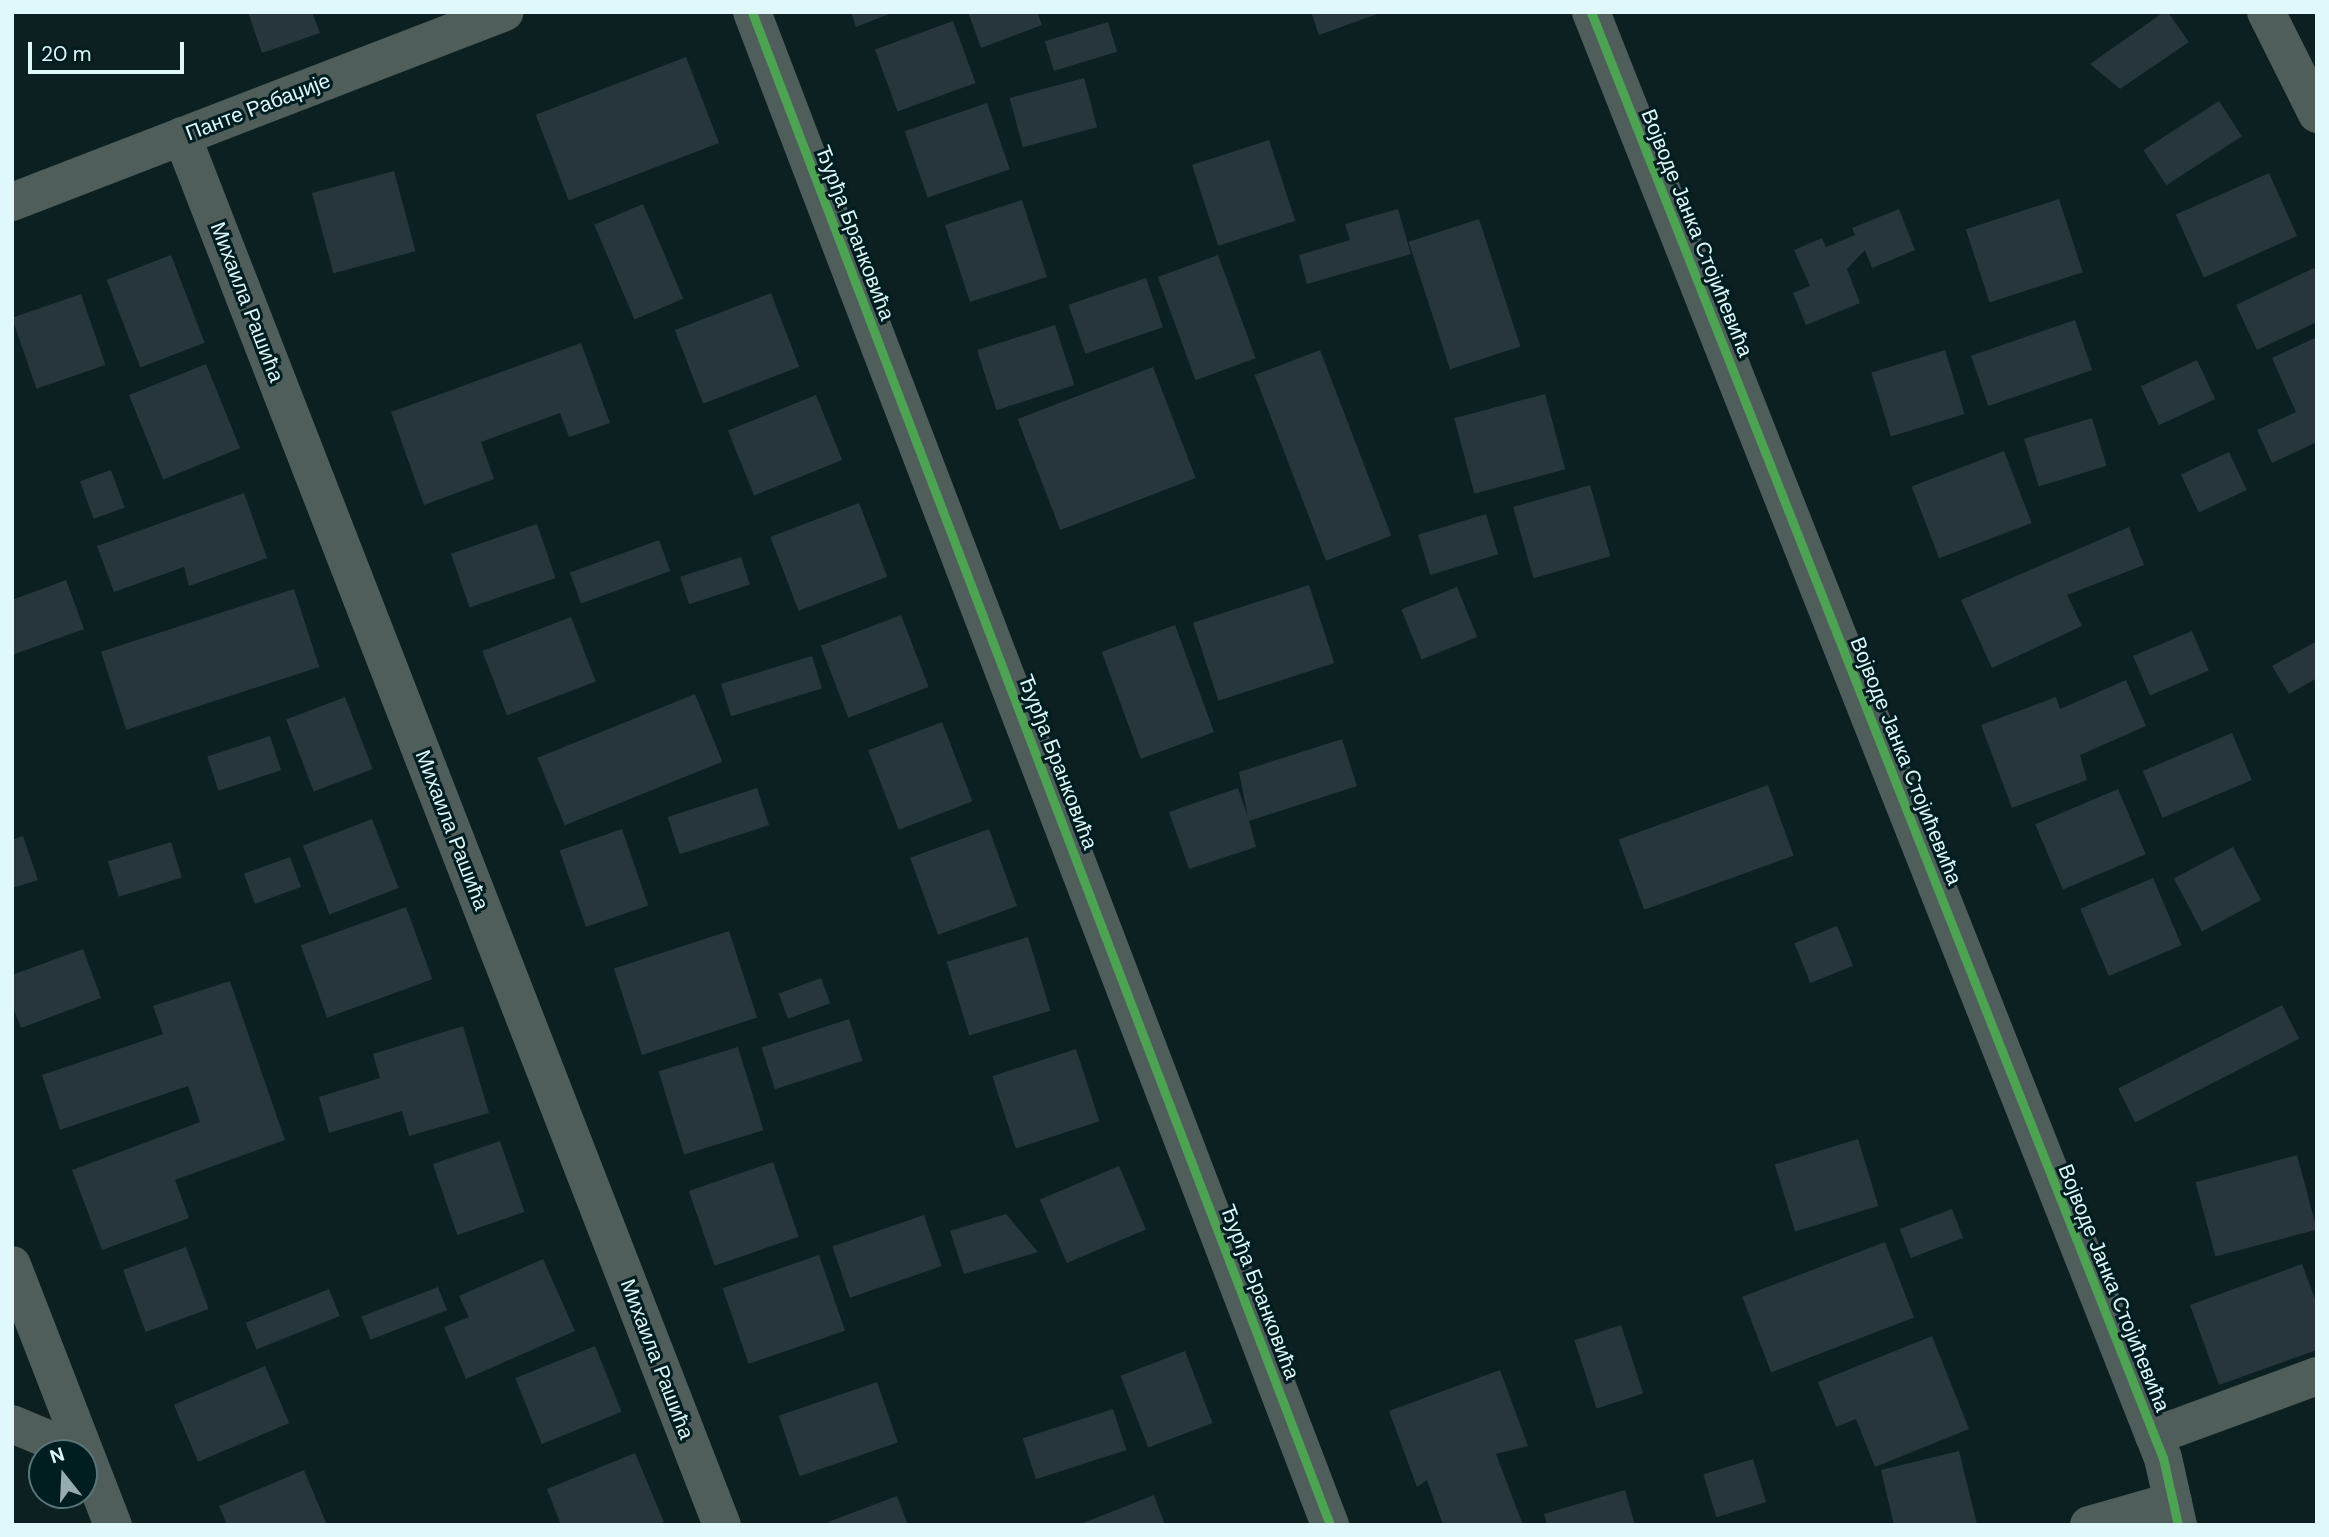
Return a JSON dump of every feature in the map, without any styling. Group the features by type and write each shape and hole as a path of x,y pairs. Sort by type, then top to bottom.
{"street":[{"name":"Панте Рабаџије","path":"12,202 505,12"},
{"name":"Ђурђа Бранковића","path":"752,12 1331,1525"},
{"name":"Војводе Јанка Стојићевића","path":"1591,12 2163,1458 2175,1513"},
{"path":"2266,12 2317,114"},
{"name":"Михаила Рашића","path":"182,136 722,1525"},
{"path":"12,1265 78,1439"},
{"path":"2154,1436 2317,1376"},
{"path":"12,1424 48,1439"},
{"path":"98,1488 113,1525"},
{"path":"2089,1525 2175,1513"}],"building":[{"path":"248,12 312,12 320,33 262,53"},
{"path":"851,12 894,12 856,27"},
{"path":"968,12 1037,12 1042,25 981,48"},
{"path":"1311,12 1380,12 1380,13 1319,35"},
{"path":"2164,12 2168,12 2189,42 2120,89 2090,64"},
{"path":"953,21 976,83 898,111 875,49"},
{"path":"1108,22 1117,52 1054,71 1045,41"},
{"path":"686,57 719,143 569,201 536,115"},
{"path":"1084,78 1097,127 1023,147 1010,98"},
{"path":"2219,101 2242,136 2166,185 2144,150"},
{"path":"987,103 1010,169 928,198 905,131"},
{"path":"1269,140 1295,221 1218,246 1192,165"},
{"path":"394,171 415,251 333,273 312,193"},
{"path":"2269,173 2297,236 2204,278 2176,214"},
{"path":"2059,199 2083,272 1990,303 1966,229"},
{"path":"1022,200 1047,277 970,302 945,225"},
{"path":"643,204 683,299 634,320 594,225"},
{"path":"1398,209 1411,254 1307,284 1299,255 1350,240 1345,224"},
{"path":"1899,209 1915,250 1872,268 1865,250 1847,269 1860,303 1806,325 1793,293 1810,286 1794,250 1822,238 1826,247 1855,235 1852,228"},
{"path":"1479,219 1520,346 1450,369 1409,242"},
{"path":"171,255 205,343 140,367 107,280"},
{"path":"1218,255 1256,358 1195,380 1158,277"},
{"path":"2314,268 2317,274 2317,322 2257,350 2236,305"},
{"path":"1146,278 1163,327 1085,354 1068,305"},
{"path":"771,293 799,367 703,404 675,330"},
{"path":"81,294 105,365 36,389 12,318"},
{"path":"2075,320 2092,370 1988,406 1971,356"},
{"path":"1055,325 1074,385 996,410 977,350"},
{"path":"2317,337 2317,442 2272,463 2257,430 2296,412 2272,358"},
{"path":"581,343 610,423 569,437 560,413 481,442 494,479 424,505 391,412"},
{"path":"1320,350 1391,536 1326,561 1255,375"},
{"path":"1945,350 1965,414 1891,437 1871,373"},
{"path":"2197,360 2215,399 2159,425 2141,386"},
{"path":"206,364 240,448 163,479 129,395"},
{"path":"1153,367 1196,478 1060,530 1018,419"},
{"path":"1545,394 1565,469 1474,494 1454,418"},
{"path":"816,395 842,460 754,495 728,431"},
{"path":"2092,418 2107,466 2039,487 2024,439"},
{"path":"2004,451 2032,523 1939,558 1912,486"},
{"path":"2229,452 2247,490 2199,512 2181,474"},
{"path":"111,470 125,508 94,519 80,481"},
{"path":"1590,485 1610,556 1533,578 1513,507"},
{"path":"244,493 267,558 189,586 184,567 114,592 97,546"},
{"path":"859,503 887,577 799,611 770,537"},
{"path":"1486,514 1498,554 1430,575 1418,535"},
{"path":"537,524 556,578 470,608 451,554"},
{"path":"2129,527 2144,565 2067,595 2082,626 1992,668 1961,600"},
{"path":"659,540 670,571 581,604 570,572"},
{"path":"741,557 750,585 689,604 680,577"},
{"path":"66,580 84,629 12,655 12,600"},
{"path":"1309,585 1334,663 1218,701 1193,623"},
{"path":"1457,587 1477,637 1422,660 1401,609"},
{"path":"294,589 319,667 126,730 101,652"},
{"path":"901,615 929,687 848,718 821,646"},
{"path":"571,617 596,681 507,715 482,651"},
{"path":"1175,625 1214,732 1141,759 1102,652"},
{"path":"2192,631 2209,671 2150,696 2133,656"},
{"path":"2317,641 2317,678 2289,694 2272,666"},
{"path":"812,656 822,689 731,716 721,684"},
{"path":"2126,680 2146,726 2080,755 2087,780 2012,808 1981,725 2056,697 2060,709"},
{"path":"695,694 722,762 565,825 537,758"},
{"path":"345,697 373,769 314,791 286,720"},
{"path":"942,722 972,801 899,830 868,750"},
{"path":"2232,733 2252,780 2163,818 2143,771"},
{"path":"270,736 281,770 218,791 207,756"},
{"path":"1342,739 1357,786 1249,821 1256,847 1189,869 1169,812 1238,788 1248,817 1239,772"},
{"path":"1768,785 1794,855 1644,910 1619,839"},
{"path":"757,788 769,825 680,854 668,817"},
{"path":"2118,789 2146,854 2063,890 2035,824"},
{"path":"372,819 399,888 329,915 303,846"},
{"path":"622,829 648,906 586,927 560,850"},
{"path":"989,829 1017,906 938,935 910,858"},
{"path":"23,836 38,880 12,888 12,840"},
{"path":"171,842 182,877 119,897 108,861"},
{"path":"2233,847 2261,900 2202,931 2174,878"},
{"path":"290,857 301,887 255,904 244,874"},
{"path":"2153,878 2182,945 2109,976 2080,909"},
{"path":"406,907 432,979 327,1018 301,945"},
{"path":"1837,926 1853,966 1810,983 1794,943"},
{"path":"729,931 757,1018 642,1055 614,968"},
{"path":"1028,937 1051,1011 969,1035 947,962"},
{"path":"83,949 101,998 21,1028 12,1005 12,975"},
{"path":"821,978 830,1003 788,1019 779,993"},
{"path":"230,981 285,1140 175,1180 189,1218 102,1250 72,1170 200,1122 188,1086 60,1130 42,1075 163,1034 153,1006"},
{"path":"2282,1005 2299,1039 2135,1122 2118,1089"},
{"path":"849,1019 863,1061 775,1089 762,1047"},
{"path":"463,1026 489,1113 409,1136 402,1111 329,1133 319,1097 380,1078 373,1054"},
{"path":"738,1047 763,1130 684,1154 659,1071"},
{"path":"1076,1049 1099,1121 1016,1148 992,1076"},
{"path":"1858,1139 1878,1206 1795,1231 1775,1164"},
{"path":"500,1141 524,1212 457,1235 433,1164"},
{"path":"2297,1155 2317,1229 2216,1257 2196,1182"},
{"path":"773,1162 799,1237 715,1266 689,1191"},
{"path":"1119,1166 1146,1230 1067,1263 1040,1200"},
{"path":"1952,1209 1963,1238 1911,1258 1900,1229"},
{"path":"1006,1214 1038,1252 964,1274 950,1231"},
{"path":"924,1215 942,1266 850,1298 832,1247"},
{"path":"1885,1242 1914,1318 1771,1372 1742,1297"},
{"path":"186,1247 209,1309 146,1332 123,1270"},
{"path":"819,1255 845,1331 749,1364 723,1288"},
{"path":"543,1259 575,1331 466,1379 444,1327 469,1317 459,1296"},
{"path":"2302,1264 2317,1304 2317,1350 2219,1385 2190,1305"},
{"path":"438,1287 447,1310 370,1340 361,1316"},
{"path":"329,1289 340,1316 256,1350 246,1323"},
{"path":"1621,1325 1643,1393 1597,1409 1574,1340"},
{"path":"1932,1336 1969,1429 1875,1467 1856,1419 1836,1427 1818,1382"},
{"path":"595,1346 622,1412 542,1444 515,1378"},
{"path":"1185,1351 1213,1423 1148,1448 1121,1376"},
{"path":"265,1366 289,1423 198,1462 174,1405"},
{"path":"1500,1370 1528,1446 1496,1454 1523,1525 1443,1525 1427,1480 1417,1487 1389,1411"},
{"path":"877,1382 898,1443 800,1476 779,1416"},
{"path":"1113,1409 1126,1450 1036,1479 1023,1438"},
{"path":"1959,1451 1977,1524 1894,1525 1881,1470"},
{"path":"635,1453 664,1522 657,1525 561,1525 547,1489"},
{"path":"1753,1459 1766,1502 1716,1517 1703,1474"},
{"path":"304,1470 327,1525 227,1525 219,1506"},
{"path":"1625,1490 1635,1525 1547,1525 1544,1514"},
{"path":"1154,1495 1165,1525 1078,1525"},
{"path":"897,1496 908,1525 829,1525 828,1522"}],"cycle path":[{"path":"752,12 1330,1525"},
{"path":"1591,12 2163,1458 2178,1525"}]}
